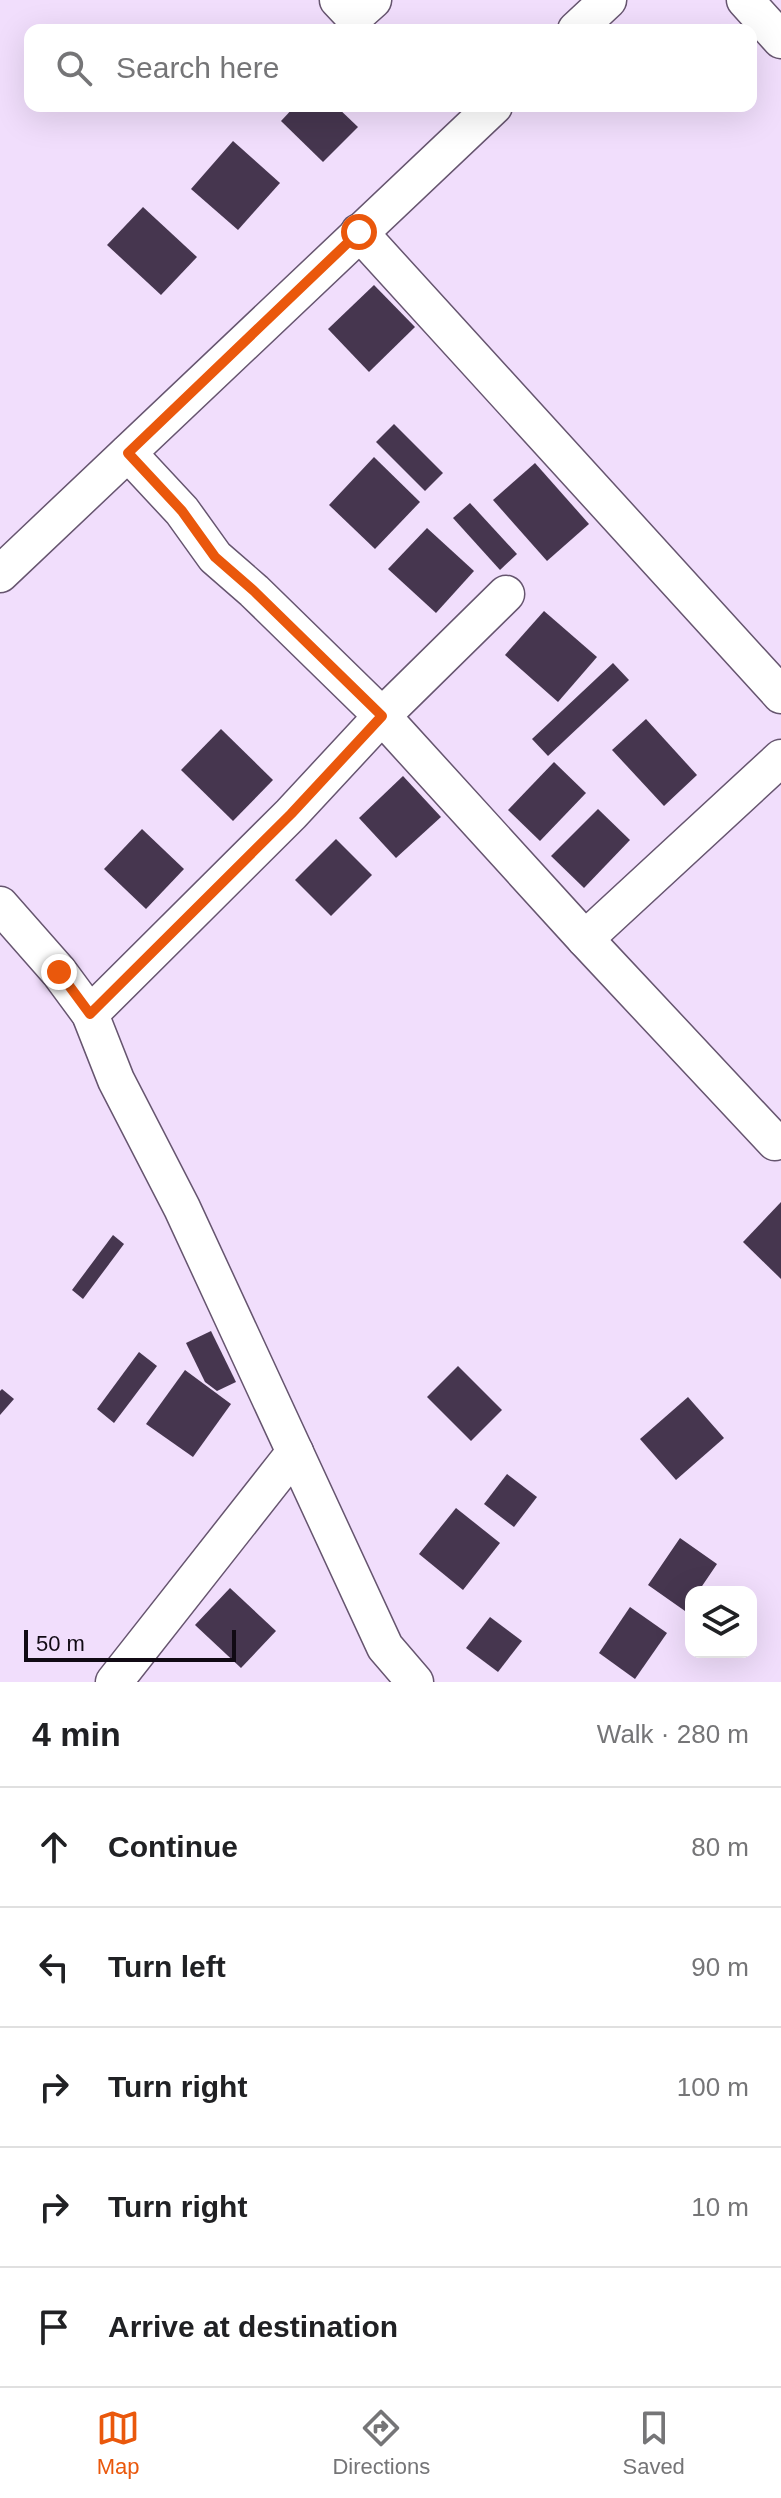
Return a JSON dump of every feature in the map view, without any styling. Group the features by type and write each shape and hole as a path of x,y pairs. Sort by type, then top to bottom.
{"street":[{"path":"338,0 354,17 373,0"},
{"path":"582,24 608,0"},
{"path":"745,0 781,40"},
{"path":"0,574 488,112"},
{"path":"359,232 781,695"},
{"path":"128,453 182,511 215,557 382,716 775,1142"},
{"path":"90,1014 506,594"},
{"path":"585,939 781,758"},
{"path":"0,905 59,972 90,1014 116,1080 182,1208 385,1647 415,1682"},
{"path":"114,1682 295,1452"}],"building":[{"path":"289,112 342,112 358,127 323,162 281,121"},
{"path":"233,141 280,183 238,230 191,189"},
{"path":"143,207 197,257 161,295 107,245"},
{"path":"374,285 415,327 369,372 328,329"},
{"path":"394,424 443,473 425,491 376,442"},
{"path":"374,457 420,502 375,549 329,505"},
{"path":"535,463 589,524 547,561 493,500"},
{"path":"470,503 517,554 500,570 453,518"},
{"path":"427,528 474,571 436,613 388,569"},
{"path":"544,611 597,657 558,702 505,655"},
{"path":"613,663 629,680 548,756 532,739"},
{"path":"646,719 697,775 664,806 612,750"},
{"path":"221,729 273,780 233,821 181,770"},
{"path":"554,762 586,793 540,841 508,810"},
{"path":"403,776 441,817 396,858 359,818"},
{"path":"598,809 630,840 584,888 551,856"},
{"path":"142,829 184,869 146,909 104,869"},
{"path":"336,839 372,875 331,916 295,880"},
{"path":"781,1202 781,1279 743,1242"},
{"path":"113,1235 124,1244 83,1299 72,1290"},
{"path":"211,1331 236,1382 217,1391 205,1382 186,1343"},
{"path":"139,1352 157,1366 114,1423 97,1409"},
{"path":"458,1366 502,1410 471,1441 427,1397"},
{"path":"185,1370 231,1404 193,1457 146,1424"},
{"path":"2,1389 14,1399 0,1415 0,1391"},
{"path":"688,1397 724,1438 676,1480 640,1439"},
{"path":"507,1474 537,1497 514,1527 484,1504"},
{"path":"456,1508 500,1543 463,1590 419,1554"},
{"path":"680,1538 717,1564 702,1586 685,1586 685,1611 648,1585"},
{"path":"230,1588 276,1631 241,1668 195,1625"},
{"path":"630,1607 667,1633 635,1679 599,1653"},
{"path":"490,1617 522,1641 498,1672 466,1648"}],"route":[{"path":"59,972 90,1014 291,814 382,716 215,557 182,511 128,453 359,232"}]}
